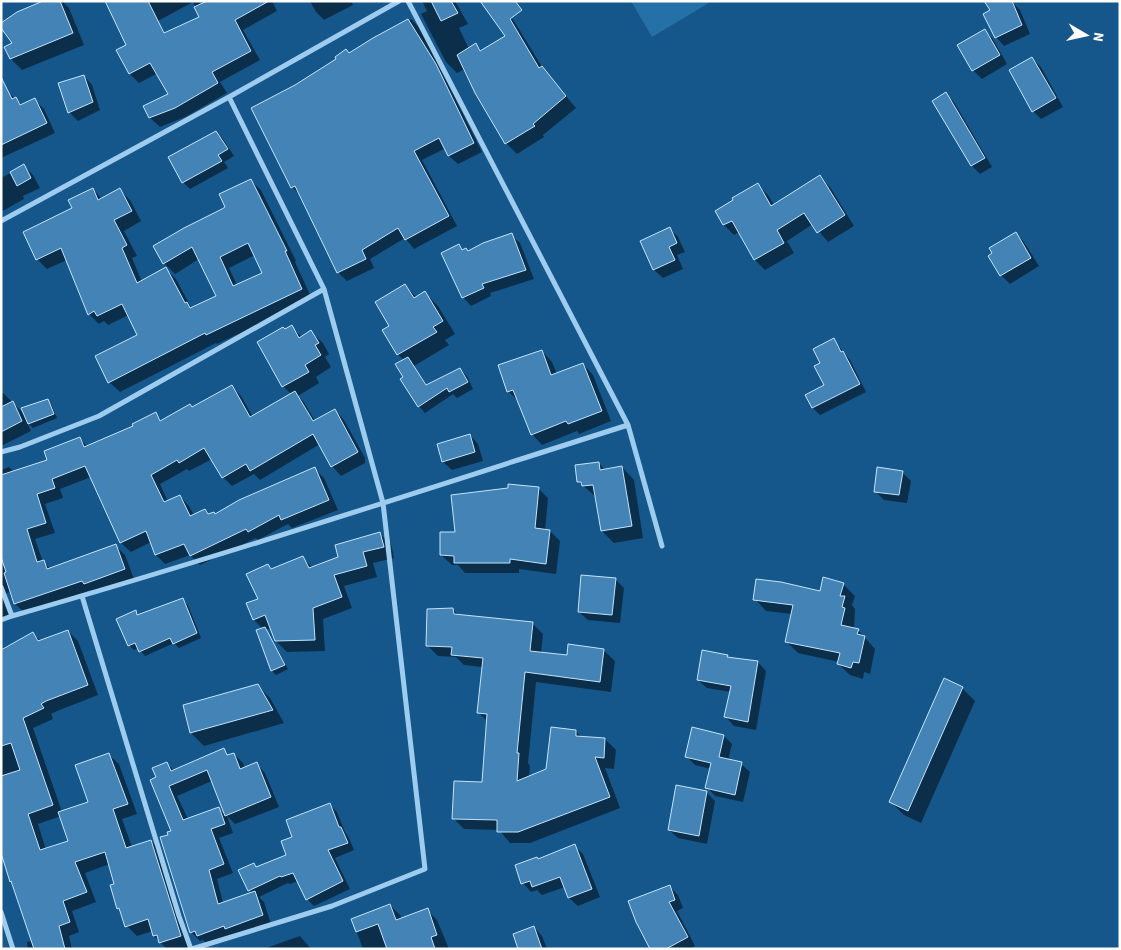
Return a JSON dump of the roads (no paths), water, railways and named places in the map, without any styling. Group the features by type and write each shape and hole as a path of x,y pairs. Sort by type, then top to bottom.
{"street":[{"path":"1,222 399,1"},
{"path":"408,1 628,426 662,546"},
{"path":"82,596 179,916 192,949 332,906 424,869 383,503 324,289 228,97"},
{"path":"1,452 20,447 99,416 324,289"},
{"path":"1,620 628,426"},
{"path":"1,587 12,616"},
{"path":"1,912 13,949"}]}
